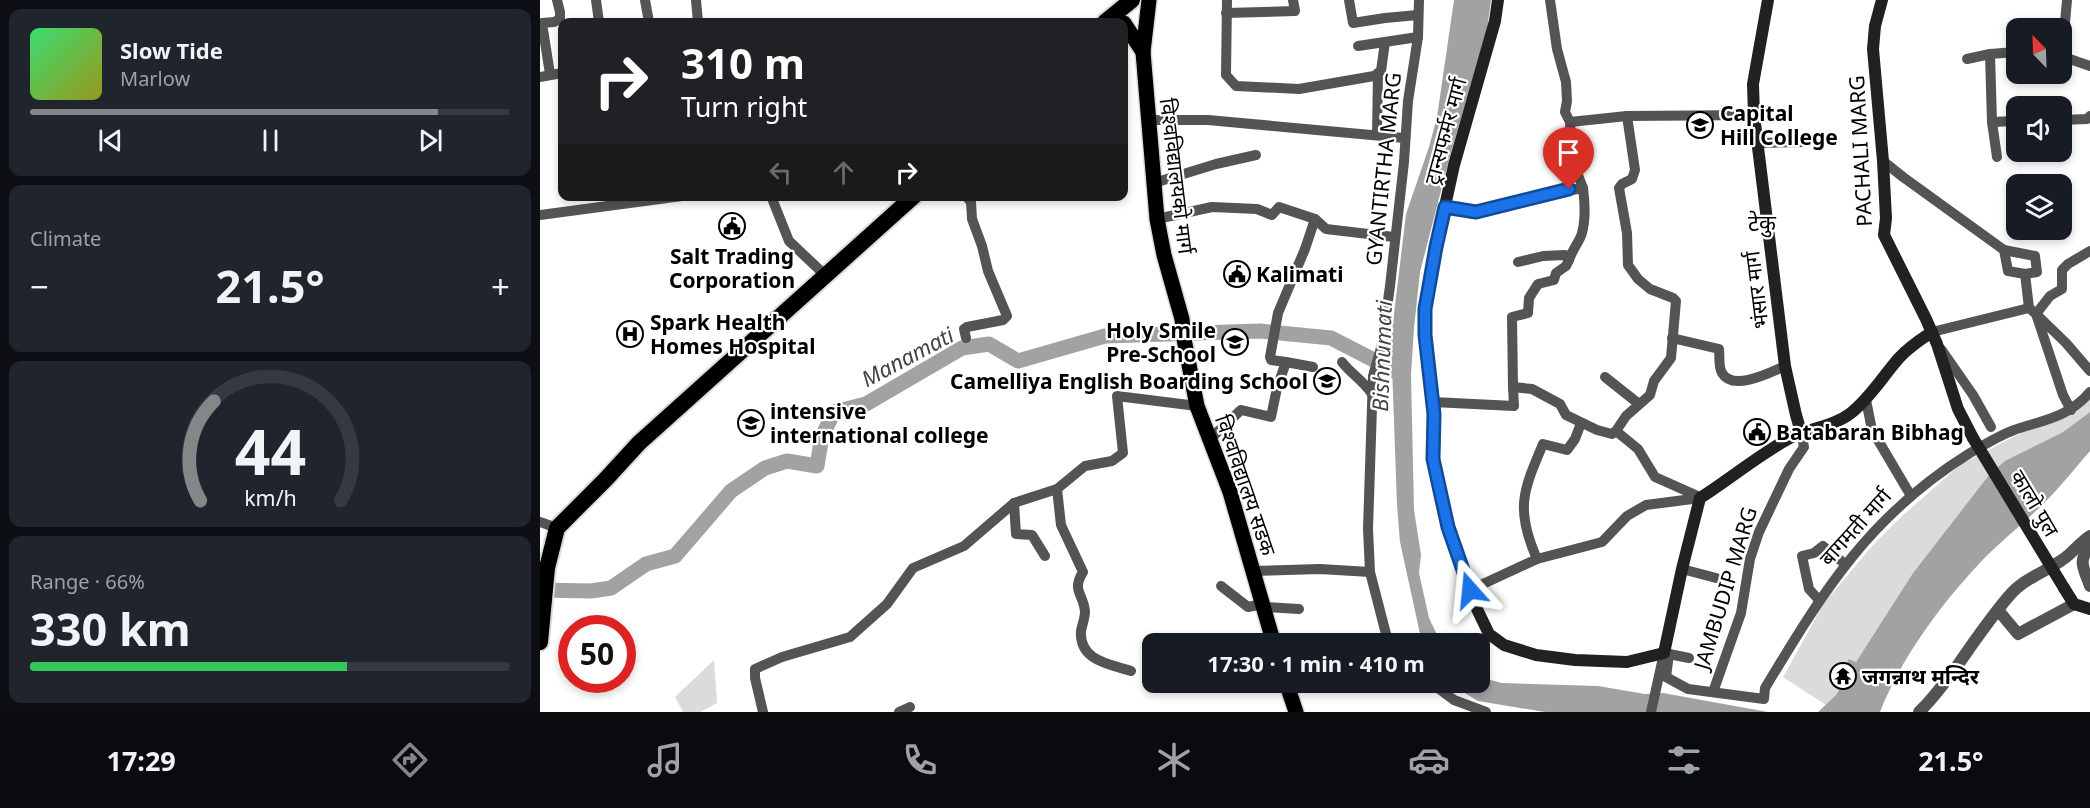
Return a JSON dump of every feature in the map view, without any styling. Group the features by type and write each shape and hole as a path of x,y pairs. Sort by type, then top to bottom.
{"highway":[{"path":"540,642 543,597 557,528 639,442 908,201"}],"main road":[{"name":"विश्वविद्यालयको मार्ग","path":"1149,0 1143,52 1157,219 1164,255 1182,319 1184,339"},
{"name":"ट्रान्सफर्मर मार्ग","path":"1498,0 1495,21 1454,165 1425,309 1425,335 1433,402 1433,459 1448,527 1476,607 1490,634 1504,645 1536,655 1575,660 1627,662 1667,654"},
{"name":"भंसार मार्ग","path":"1768,0 1753,84 1754,115 1785,366 1801,432"},
{"name":"PACHALI MARG","path":"1882,1 1875,26 1873,50 1883,160 1886,218 1884,235 1934,338 1958,409 1966,425"},
{"path":"1128,23 1143,52"},
{"path":"1667,654 1682,569 1700,498 1785,440 1801,432 1826,426 1848,415 1866,400 1900,357 1916,342 1934,338"},
{"name":"विश्वविद्यालय सडक","path":"1184,339 1197,406 1230,492 1271,633"},
{"name":"कालो पुल","path":"1966,425 2074,604"},
{"path":"2074,604 2090,609"},
{"path":"1290,693 1296,712"}],"street":[{"path":"556,0 560,18"},
{"path":"596,0 598,18"},
{"path":"645,0 648,18"},
{"path":"696,0 698,18"},
{"path":"1227,0 1227,75 1236,86 1299,88 1374,76 1381,70 1385,42"},
{"path":"1227,13 1295,11 1293,0"},
{"path":"1349,0 1353,23 1418,15"},
{"name":"GYANTIRTHA MARG","path":"1386,633 1370,572 1368,529 1372,394 1373,376 1382,344 1390,286 1404,162 1404,138 1418,37 1419,0"},
{"path":"1433,402 1514,406 1512,317 1528,313 1529,298 1538,284 1554,280 1556,273 1569,260 1582,235 1586,212 1583,188 1576,170 1569,122 1565,112 1566,82 1557,49 1550,0"},
{"path":"2065,18 2067,0"},
{"path":"545,76 542,23 558,20"},
{"path":"1358,45 1418,37"},
{"path":"1967,59 2006,53"},
{"path":"1990,54 1992,122 1997,157"},
{"path":"2072,60 2090,66"},
{"path":"1377,135 1378,73"},
{"path":"1569,122 1627,116 1754,115"},
{"path":"1513,387 1532,389 1560,404 1566,415 1612,434 1626,416 1650,395 1654,381 1671,358 1676,301 1650,289 1638,279 1628,265 1627,233 1619,188 1632,179 1635,170 1627,116"},
{"path":"2072,120 2087,119 2090,116"},
{"path":"1147,120 1208,120 1404,138"},
{"path":"1992,122 2006,122"},
{"path":"1757,143 1805,142"},
{"path":"1154,183 1216,164 1256,155"},
{"path":"1883,160 2004,250 2035,256 2037,272 2025,274 2008,271 2004,250"},
{"path":"1445,207 1476,212 1533,197 1583,188"},
{"path":"540,215 624,201"},
{"path":"773,201 789,241 825,275"},
{"path":"966,338 964,329 970,325 1003,320 1007,316 988,271 972,219 970,201"},
{"path":"1157,219 1212,207 1257,209 1272,215 1279,207 1315,219 1326,229 1394,237"},
{"path":"1313,367 1270,359 1278,313 1315,219"},
{"path":"1991,427 1967,385 1934,338 2033,311 2050,296 2062,290 2062,270 2090,251"},
{"path":"1518,262 1543,256 1565,255 1569,260"},
{"path":"2025,274 2033,311 2071,411 2090,392"},
{"path":"2033,311 2066,343 2090,371"},
{"path":"1672,338 1719,349 1723,375 1730,380 1743,381 1785,366"},
{"path":"1210,439 1241,410 1271,417 1277,388 1286,362"},
{"path":"1342,362 1364,382 1372,394"},
{"path":"1605,376 1639,404"},
{"path":"763,712 755,669 782,657 850,637 887,604 913,568 964,546 1014,503 1057,489 1085,466 1112,461 1123,453 1116,396 1197,406"},
{"path":"1866,400 1872,430 1911,496"},
{"name":"बागमती मार्ग","path":"1713,692 1764,699 1765,688 1819,600 1870,534 1911,496 1945,469 1989,441 2071,411"},
{"path":"1537,559 1524,516 1523,499 1527,484 1543,444 1567,450 1575,439 1581,423"},
{"path":"1616,431 1638,449 1655,477 1700,498"},
{"name":"JAMBUDIP MARG","path":"1713,692 1741,613 1750,559 1759,532 1789,469 1804,447 1801,432"},
{"path":"1057,489 1061,525 1083,572 1077,581 1077,589 1085,614 1081,632 1082,643 1086,651 1100,663 1131,671"},
{"path":"1470,590 1537,559 1602,542 1627,516 1646,505 1700,498"},
{"path":"1014,503 1016,534 1032,536 1045,556"},
{"path":"540,522 557,528"},
{"path":"1919,712 1931,701 1998,610 2022,584 2063,560 2090,536"},
{"path":"1819,600 1809,589 1802,556 1814,553 1823,546 1845,564"},
{"path":"2090,546 2082,555 2082,562 2090,586"},
{"path":"1253,572 1320,569 1370,572"},
{"path":"1682,569 1716,578"},
{"path":"1221,586 1248,607 1299,609"},
{"path":"1998,610 2018,634 2074,604"},
{"path":"1667,654 1668,679 1688,689 1713,692"},
{"path":"1667,654 1689,658"},
{"path":"1651,712 1659,670 1667,654"},
{"path":"1445,693 1454,700 1482,712"}],"shaded area":[{"path":"1454,0 1491,0 1487,30 1451,152 1420,272 1411,375 1414,510 1421,555 1419,573 1429,618 1436,633 1420,633 1400,542 1391,339 1406,214 1437,117"},
{"path":"2090,400 2090,412 2063,432 2006,461 1989,475 1913,573 1856,662 1849,659 1842,669 1849,674 1836,695 1826,705 1783,677 1824,603 1873,545 1901,517 1960,465 2017,435 2076,412"},
{"path":"2090,412 2090,451 2053,494 1985,558 1948,599 1910,654 1880,712 1818,712 1836,695 1849,674 1842,669 1849,659 1856,662 1913,573 1989,475 2005,461 2063,432"},
{"path":"714,660 717,703 700,712 683,712 675,697"},
{"path":"1490,680 1502,683 1598,686 1645,694 1663,693 1768,712 1545,712 1478,701 1465,693 1490,693"}],"waterway":[{"name":"Manamati","path":"540,590 591,591 611,588 646,564 675,556 731,491 765,468 787,461 817,466 822,436 834,412 866,404 962,348 989,344 1018,361 1105,336 1260,331 1331,338 1401,374"}],"place":[{"name":"Capital Hill College","path":"1700,125"},
{"name":"Salt Trading Corporation","path":"732,226"},
{"name":"Kalimati","path":"1237,274"},
{"name":"Spark Health Homes Hospital","path":"630,334"},
{"name":"Holy Smile Pre-School","path":"1235,342"},
{"name":"Camelliya English Boarding School","path":"1327,381"},
{"name":"intensive international college","path":"751,423"},
{"name":"Batabaran Bibhag","path":"1757,432"},
{"name":"जगन्नाथ मन्दिर","path":"1843,676"}],"district":[{"name":"टेकु","path":"1762,222"}],"route":[{"path":"1470,590 1448,527 1433,459 1434,414 1425,335 1425,309 1445,207 1476,212 1569,189"}],"water label":[{"name":"Bishnumati","path":"1381,356"}]}
